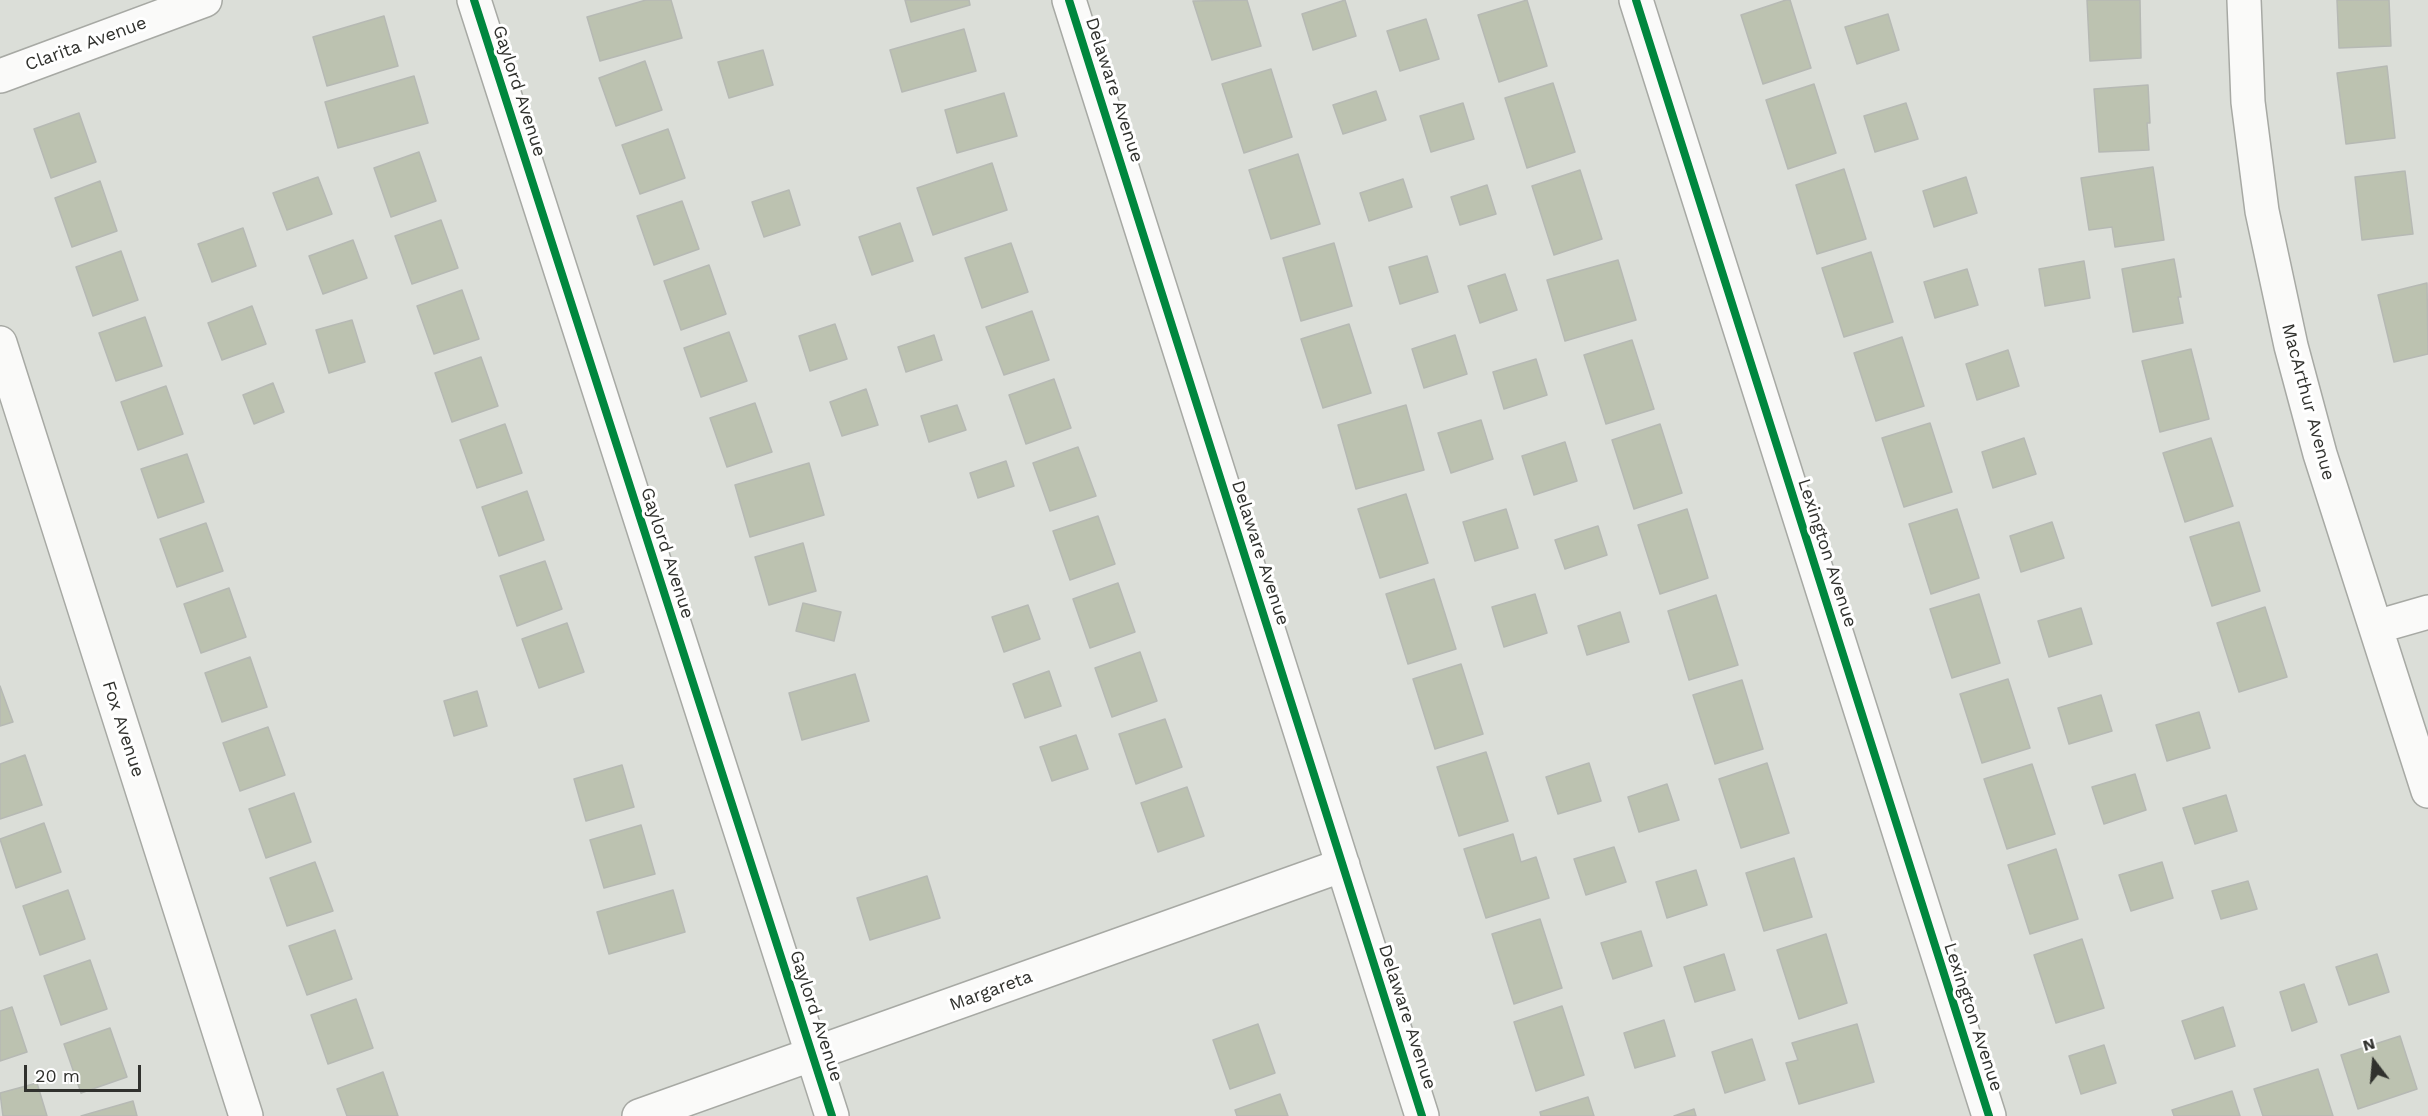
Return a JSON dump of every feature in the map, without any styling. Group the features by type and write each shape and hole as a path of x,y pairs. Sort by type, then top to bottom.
{"street":[{"name":"Clarita Avenue","path":"0,76 205,0"},
{"name":"Gaylord Avenue","path":"474,0 832,1116"},
{"name":"Delaware Avenue","path":"1069,0 1422,1116"},
{"name":"Lexington Avenue","path":"1636,0 1989,1116"},
{"name":"MacArthur Avenue","path":"2244,0 2248,102 2264,222 2291,346 2320,454 2428,791"},
{"name":"Fox Avenue","path":"0,343 246,1116"},
{"path":"2376,627 2428,612"},
{"name":"Margareta","path":"639,1116 1343,865"}],"building":[{"path":"646,0 671,0 682,38 600,61 587,17"},
{"path":"905,0 969,0 970,5 911,22"},
{"path":"1247,0 1261,46 1212,60 1193,1"},
{"path":"1345,0 1356,36 1313,50 1302,14"},
{"path":"1527,0 1547,66 1499,82 1478,15"},
{"path":"1790,0 1811,68 1763,84 1741,15"},
{"path":"2087,0 2140,0 2141,58 2090,61"},
{"path":"2337,0 2389,0 2391,46 2339,48"},
{"path":"1888,14 1899,50 1857,64 1845,27"},
{"path":"384,16 398,66 327,86 313,37"},
{"path":"1426,19 1439,59 1400,71 1387,31"},
{"path":"964,29 976,71 902,92 890,50"},
{"path":"763,50 773,85 729,98 718,62"},
{"path":"645,61 662,110 616,126 599,78"},
{"path":"2387,66 2395,138 2346,144 2337,73"},
{"path":"1271,69 1292,137 1244,153 1222,84"},
{"path":"414,76 428,123 338,148 325,102"},
{"path":"1553,83 1575,152 1527,168 1505,98"},
{"path":"1814,84 1836,153 1788,169 1766,100"},
{"path":"2148,85 2149,150 2099,152 2094,89"},
{"path":"1376,91 1386,120 1343,134 1333,105"},
{"path":"1004,93 1017,136 957,153 945,110"},
{"path":"1463,103 1474,139 1431,152 1420,116"},
{"path":"1906,103 1918,139 1875,152 1864,116"},
{"path":"79,113 96,162 51,178 34,129"},
{"path":"668,129 685,178 640,194 622,145"},
{"path":"419,152 436,201 391,217 374,168"},
{"path":"1298,154 1320,224 1271,239 1249,170"},
{"path":"992,163 1007,210 933,235 917,188"},
{"path":"2153,167 2164,240 2115,247 2112,227 2089,230 2081,178"},
{"path":"1844,169 1866,239 1817,254 1796,185"},
{"path":"1580,170 1602,239 1554,255 1532,186"},
{"path":"2405,171 2413,234 2362,240 2355,177"},
{"path":"318,177 332,214 287,230 273,193"},
{"path":"1966,177 1977,213 1934,227 1923,191"},
{"path":"1403,179 1412,207 1369,221 1360,193"},
{"path":"100,181 117,231 72,247 55,198"},
{"path":"1487,185 1496,214 1460,225 1451,197"},
{"path":"789,190 800,225 764,237 752,202"},
{"path":"682,201 699,249 654,265 637,216"},
{"path":"441,220 458,268 412,284 395,236"},
{"path":"900,223 913,261 872,275 859,237"},
{"path":"243,228 256,266 212,282 198,244"},
{"path":"353,240 367,278 323,294 309,256"},
{"path":"1011,243 1028,292 982,308 965,258"},
{"path":"1334,243 1352,306 1301,321 1283,258"},
{"path":"121,251 138,300 93,316 76,267"},
{"path":"1871,252 1893,322 1844,337 1822,268"},
{"path":"1427,256 1438,292 1400,304 1389,267"},
{"path":"2174,259 2183,323 2133,332 2122,269"},
{"path":"1618,260 1636,320 1565,341 1547,280"},
{"path":"2084,261 2090,298 2045,306 2039,269"},
{"path":"709,265 726,314 681,330 664,281"},
{"path":"1967,269 1978,305 1935,318 1924,282"},
{"path":"1505,274 1517,310 1480,323 1468,286"},
{"path":"2427,283 2428,354 2394,362 2378,295"},
{"path":"462,290 479,339 434,354 417,306"},
{"path":"252,306 266,344 222,360 208,323"},
{"path":"1032,311 1049,360 1004,375 986,327"},
{"path":"145,317 162,366 116,381 99,333"},
{"path":"352,320 365,362 329,373 316,330"},
{"path":"835,324 847,359 810,371 799,336"},
{"path":"1349,324 1371,393 1323,408 1301,339"},
{"path":"729,332 747,381 701,397 684,348"},
{"path":"934,335 942,360 906,372 898,347"},
{"path":"1455,335 1467,374 1424,388 1412,349"},
{"path":"1902,337 1924,406 1876,421 1854,353"},
{"path":"1632,340 1654,409 1606,424 1584,355"},
{"path":"2191,349 2209,419 2160,432 2142,361"},
{"path":"2008,350 2019,386 1977,400 1966,364"},
{"path":"481,357 498,406 452,422 435,373"},
{"path":"1536,359 1547,395 1504,409 1493,372"},
{"path":"1054,379 1071,428 1026,444 1009,395"},
{"path":"273,383 284,412 254,424 243,395"},
{"path":"166,386 183,434 138,450 121,402"},
{"path":"866,389 878,425 842,436 830,402"},
{"path":"755,403 772,452 727,467 710,418"},
{"path":"957,405 966,430 929,442 921,416"},
{"path":"1406,405 1424,470 1356,489 1338,425"},
{"path":"1481,420 1493,459 1451,473 1438,433"},
{"path":"1930,423 1952,492 1904,507 1882,438"},
{"path":"505,424 522,473 477,488 460,440"},
{"path":"1660,424 1682,493 1634,509 1612,440"},
{"path":"2024,438 2036,474 1993,488 1982,452"},
{"path":"2211,438 2233,506 2185,522 2163,453"},
{"path":"1565,442 1577,481 1534,495 1522,456"},
{"path":"1078,447 1096,496 1050,511 1033,463"},
{"path":"187,454 204,502 158,518 141,469"},
{"path":"1006,461 1014,486 978,498 970,473"},
{"path":"809,463 824,515 750,537 735,485"},
{"path":"527,491 544,540 499,556 482,507"},
{"path":"1406,494 1428,563 1380,578 1358,509"},
{"path":"1506,509 1518,548 1475,561 1463,522"},
{"path":"1687,509 1708,578 1660,594 1638,525"},
{"path":"1957,509 1979,578 1931,594 1909,524"},
{"path":"1098,516 1115,564 1070,580 1053,531"},
{"path":"2052,522 2064,558 2021,572 2010,536"},
{"path":"2239,522 2260,591 2212,606 2190,537"},
{"path":"206,523 223,571 177,587 160,539"},
{"path":"1598,526 1607,555 1565,569 1555,540"},
{"path":"803,543 816,591 769,605 755,557"},
{"path":"545,561 562,609 517,626 500,576"},
{"path":"1434,579 1456,649 1408,664 1386,594"},
{"path":"1118,583 1135,632 1090,648 1073,599"},
{"path":"229,588 246,637 201,653 184,604"},
{"path":"1535,594 1547,633 1504,647 1492,607"},
{"path":"1979,594 2000,663 1952,678 1930,609"},
{"path":"1716,595 1738,665 1689,680 1668,611"},
{"path":"803,603 841,612 834,641 796,631"},
{"path":"1028,605 1040,639 1004,652 992,617"},
{"path":"2265,607 2287,677 2239,692 2217,623"},
{"path":"2081,608 2092,644 2049,657 2038,621"},
{"path":"1620,612 1629,642 1587,655 1578,626"},
{"path":"567,623 584,672 539,688 522,639"},
{"path":"1140,652 1157,701 1112,717 1095,668"},
{"path":"250,657 267,707 222,722 205,673"},
{"path":"1461,664 1483,734 1435,749 1413,679"},
{"path":"1049,671 1061,706 1025,718 1013,684"},
{"path":"855,674 869,721 802,740 789,693"},
{"path":"2008,679 2030,748 1982,763 1960,694"},
{"path":"1742,680 1763,749 1715,764 1693,695"},
{"path":"0,686 13,722 0,726"},
{"path":"477,691 487,726 454,736 444,701"},
{"path":"2101,695 2112,731 2069,744 2058,708"},
{"path":"2199,712 2210,748 2167,761 2156,725"},
{"path":"1165,719 1182,767 1136,784 1119,734"},
{"path":"268,727 285,775 240,791 223,743"},
{"path":"1076,735 1088,769 1052,781 1040,747"},
{"path":"1486,752 1508,821 1459,836 1437,767"},
{"path":"25,755 42,805 0,819 0,764"},
{"path":"1589,763 1601,801 1558,814 1546,777"},
{"path":"1767,763 1789,833 1741,848 1719,779"},
{"path":"2032,764 2055,834 2007,849 1984,779"},
{"path":"622,765 634,807 586,821 574,779"},
{"path":"2135,774 2146,810 2104,824 2092,787"},
{"path":"1667,784 1679,820 1639,832 1628,797"},
{"path":"1187,787 1204,836 1158,852 1141,803"},
{"path":"294,793 311,842 266,858 249,809"},
{"path":"2226,795 2237,831 2195,844 2183,808"},
{"path":"44,823 61,872 16,888 0,839"},
{"path":"641,825 655,874 604,888 590,840"},
{"path":"1513,834 1521,862 1536,857 1549,898 1486,918 1464,849"},
{"path":"1614,847 1626,882 1586,895 1574,859"},
{"path":"2056,849 2078,919 2030,934 2008,865"},
{"path":"1794,858 1812,917 1764,931 1746,873"},
{"path":"315,862 333,911 287,926 270,878"},
{"path":"2162,862 2173,898 2131,911 2119,875"},
{"path":"1696,870 1707,905 1667,918 1656,882"},
{"path":"927,876 940,918 870,940 857,898"},
{"path":"2248,881 2257,909 2221,919 2212,891"},
{"path":"68,890 85,939 40,955 23,906"},
{"path":"673,890 685,932 609,954 597,912"},
{"path":"1540,919 1562,988 1514,1004 1492,934"},
{"path":"335,930 352,979 307,995 289,946"},
{"path":"1641,931 1652,966 1613,979 1601,943"},
{"path":"1826,934 1847,1003 1799,1019 1777,950"},
{"path":"2082,939 2104,1008 2056,1023 2034,955"},
{"path":"1724,954 1735,990 1695,1002 1684,967"},
{"path":"2377,954 2389,992 2349,1005 2336,967"},
{"path":"90,960 107,1009 61,1025 44,976"},
{"path":"2304,984 2317,1022 2292,1031 2280,992"},
{"path":"356,999 373,1048 328,1064 311,1015"},
{"path":"1562,1006 1584,1075 1536,1091 1514,1022"},
{"path":"12,1007 27,1052 0,1061 0,1011"},
{"path":"2223,1007 2235,1046 2195,1059 2182,1021"},
{"path":"1664,1020 1675,1056 1635,1068 1624,1033"},
{"path":"1258,1024 1275,1073 1230,1089 1213,1040"},
{"path":"1857,1024 1874,1082 1799,1104 1786,1063 1798,1060 1792,1043"},
{"path":"110,1028 127,1077 81,1093 64,1044"},
{"path":"2400,1036 2417,1089 2358,1109 2341,1055"},
{"path":"1752,1039 1765,1080 1725,1093 1712,1052"},
{"path":"2104,1045 2116,1083 2081,1094 2069,1056"},
{"path":"2318,1069 2333,1116 2263,1116 2254,1089"},
{"path":"383,1072 398,1116 347,1116 337,1089"},
{"path":"37,1083 47,1116 3,1116 0,1093"},
{"path":"2232,1091 2240,1116 2174,1116 2172,1110"},
{"path":"1280,1094 1288,1116 1237,1116 1235,1110"},
{"path":"1588,1097 1594,1116 1541,1116 1540,1112"},
{"path":"133,1101 137,1116 81,1116"},
{"path":"1694,1109 1696,1116 1674,1116"}],"cycle path":[{"path":"474,0 832,1116"},
{"path":"1069,0 1422,1116"},
{"path":"1636,0 1989,1116"}]}
